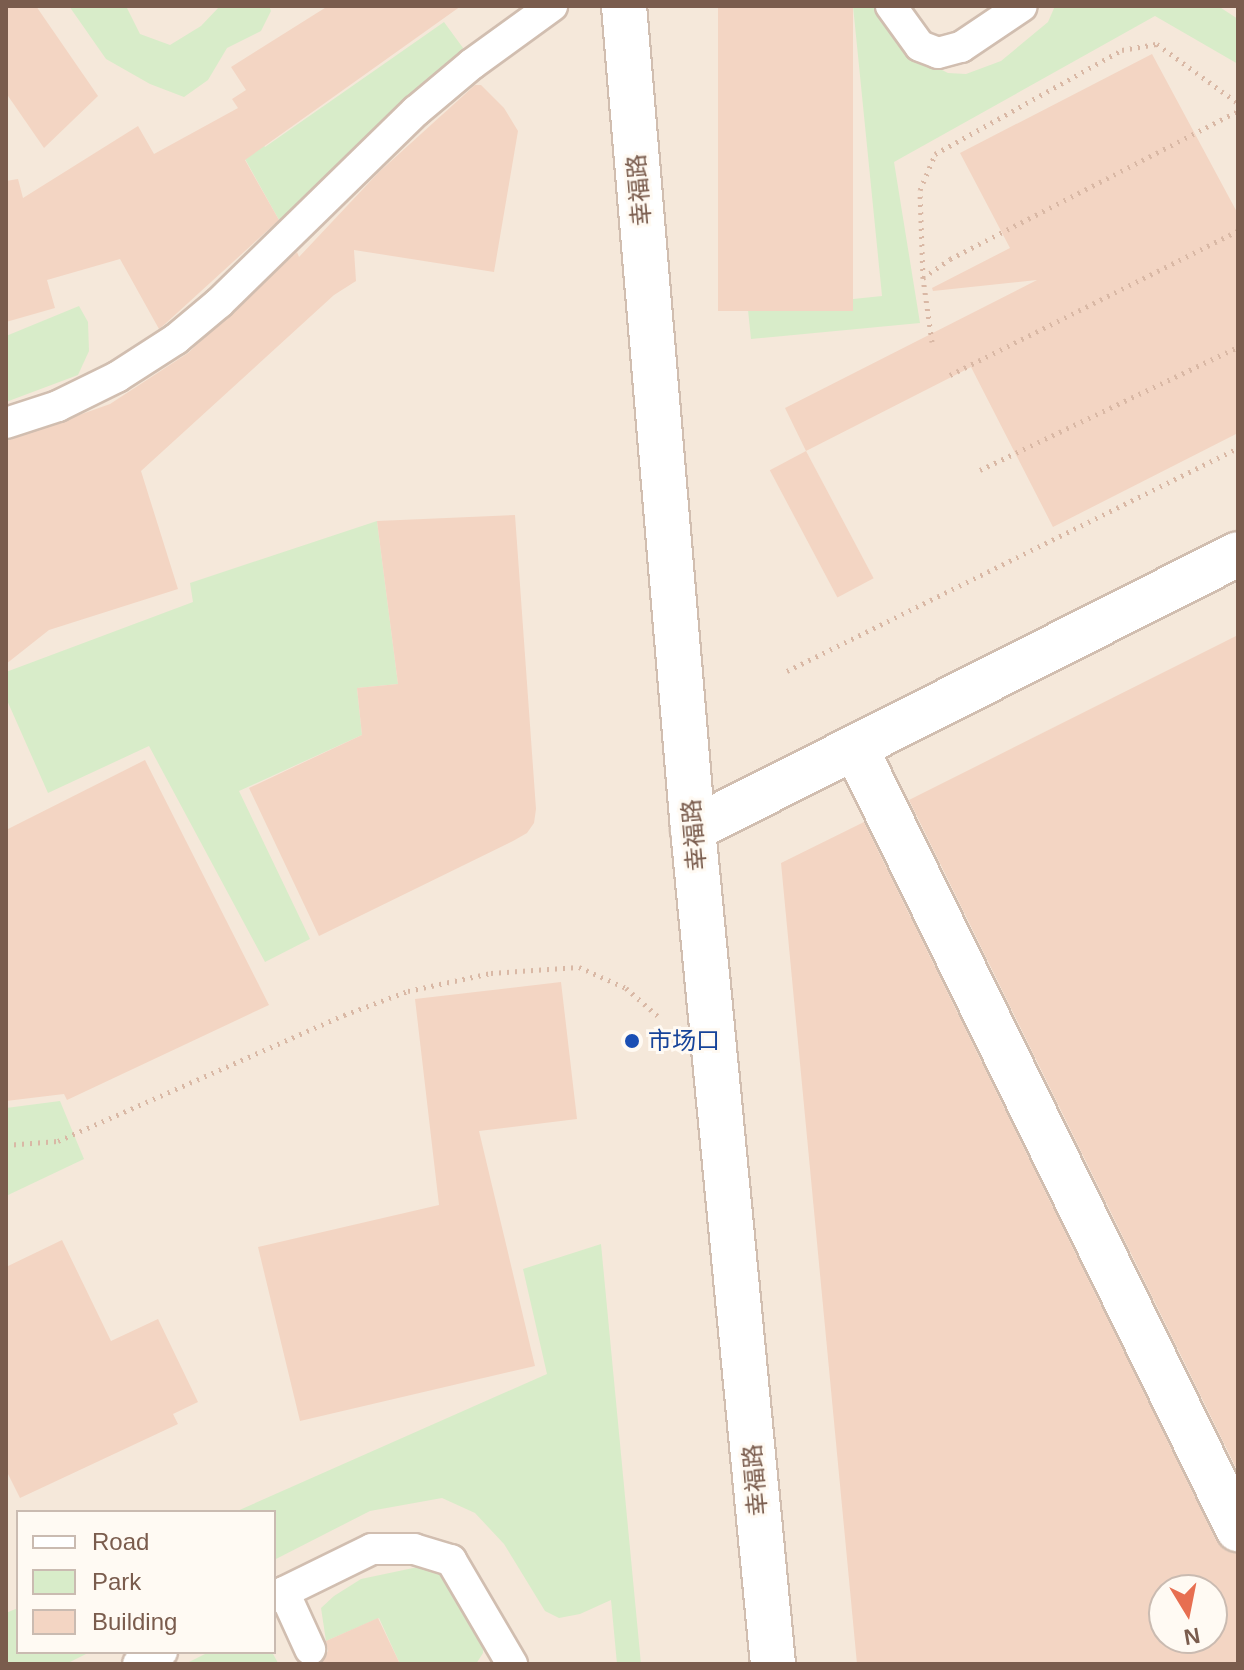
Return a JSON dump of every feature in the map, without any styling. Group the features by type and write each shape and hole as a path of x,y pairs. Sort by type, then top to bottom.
{"main road":[{"name":"幸福路","path":"624,6 693,829 773,1664"},
{"path":"693,829 1238,554"},
{"path":"855,747 1238,1529"}],"lane":[{"path":"6,423 82,395 117,377 176,339 219,303 416,111 472,64 552,6"},
{"path":"891,6 920,46 938,53 961,47 1022,6"},
{"path":"310,1649 279,1594 372,1549 414,1549 451,1560 512,1664"},
{"path":"138,1664 158,1654"}],"path":[{"path":"932,342 923,278 920,190 935,154 1122,50 1157,44 1238,103"},
{"path":"923,278 950,259 1238,111"},
{"path":"950,375 1238,231"},
{"path":"980,470 1238,347"},
{"path":"787,671 1238,448"},
{"path":"6,1145 58,1141 344,1015 408,991 491,973 579,967 626,988 670,1027"}],"shaded area":[{"path":"6,6 1238,6 1238,1664 6,1664"}],"green space":[{"path":"69,6 126,6 140,34 170,45 201,26 220,6 269,6 271,11 261,31 227,48 208,80 184,97 150,84 106,59"},
{"path":"853,6 904,6 930,64 948,73 966,74 1001,61 1048,22 1055,6 1218,6 1238,19 1238,64 1155,16 894,162 920,323 751,339 748,310 882,296"},
{"path":"444,22 466,52 321,188 279,220 240,150 259,138 265,147"},
{"path":"79,306 88,322 89,351 78,375 6,402 6,336"},
{"path":"377,521 398,684 357,688 362,735 239,791 310,939 265,962 149,746 48,793 6,698 6,672 193,602 190,583"},
{"path":"60,1101 84,1159 6,1196 6,1108"},
{"path":"601,1244 641,1664 617,1664 611,1600 580,1614 559,1618 545,1611 504,1544 475,1513 442,1498 370,1511 276,1559 276,1510 240,1510 547,1374 523,1269"},
{"path":"418,1567 438,1571 474,1616 483,1632 483,1653 476,1664 400,1664 379,1618 326,1641 321,1608 334,1596 361,1579"},
{"path":"16,1609 16,1654 86,1654 66,1664 6,1664 6,1613"},
{"path":"205,1654 273,1654 278,1663 185,1664"}],"building":[{"path":"6,6 36,6 98,96 44,148 6,93"},
{"path":"328,6 461,6 245,160 279,220 159,329 120,259 47,280 55,308 6,322 6,181 18,179 23,198 138,126 154,154 238,108 232,99 246,90 231,67"},
{"path":"718,6 853,6 853,311 718,311"},
{"path":"1152,54 1238,214 1238,433 1053,527 971,367 806,451 785,408 1037,280 933,291 932,288 1010,248 960,153"},
{"path":"475,85 481,85 504,108 518,131 494,272 354,250 356,281 334,295 141,471 178,589 49,630 6,664 6,441 110,404 188,353 297,252 299,257 379,172"},
{"path":"806,451 874,578 837,597 770,470"},
{"path":"515,515 536,809 534,823 527,833 513,841 319,936 249,788 362,735 357,688 398,684 377,521"},
{"path":"1238,635 1238,1472 909,800"},
{"path":"145,760 269,1005 67,1100 64,1094 6,1101 6,830"},
{"path":"864,822 1216,1540 1225,1550 1238,1554 1238,1664 857,1664 781,863"},
{"path":"561,982 577,1119 479,1131 535,1366 300,1421 258,1247 439,1205 415,999"},
{"path":"62,1240 111,1341 158,1319 198,1402 173,1414 178,1424 20,1498 6,1470 6,1267"},
{"path":"378,1618 400,1664 319,1664 328,1651 326,1641"}],"place":[{"name":"市场口","path":"632,1041"}]}
